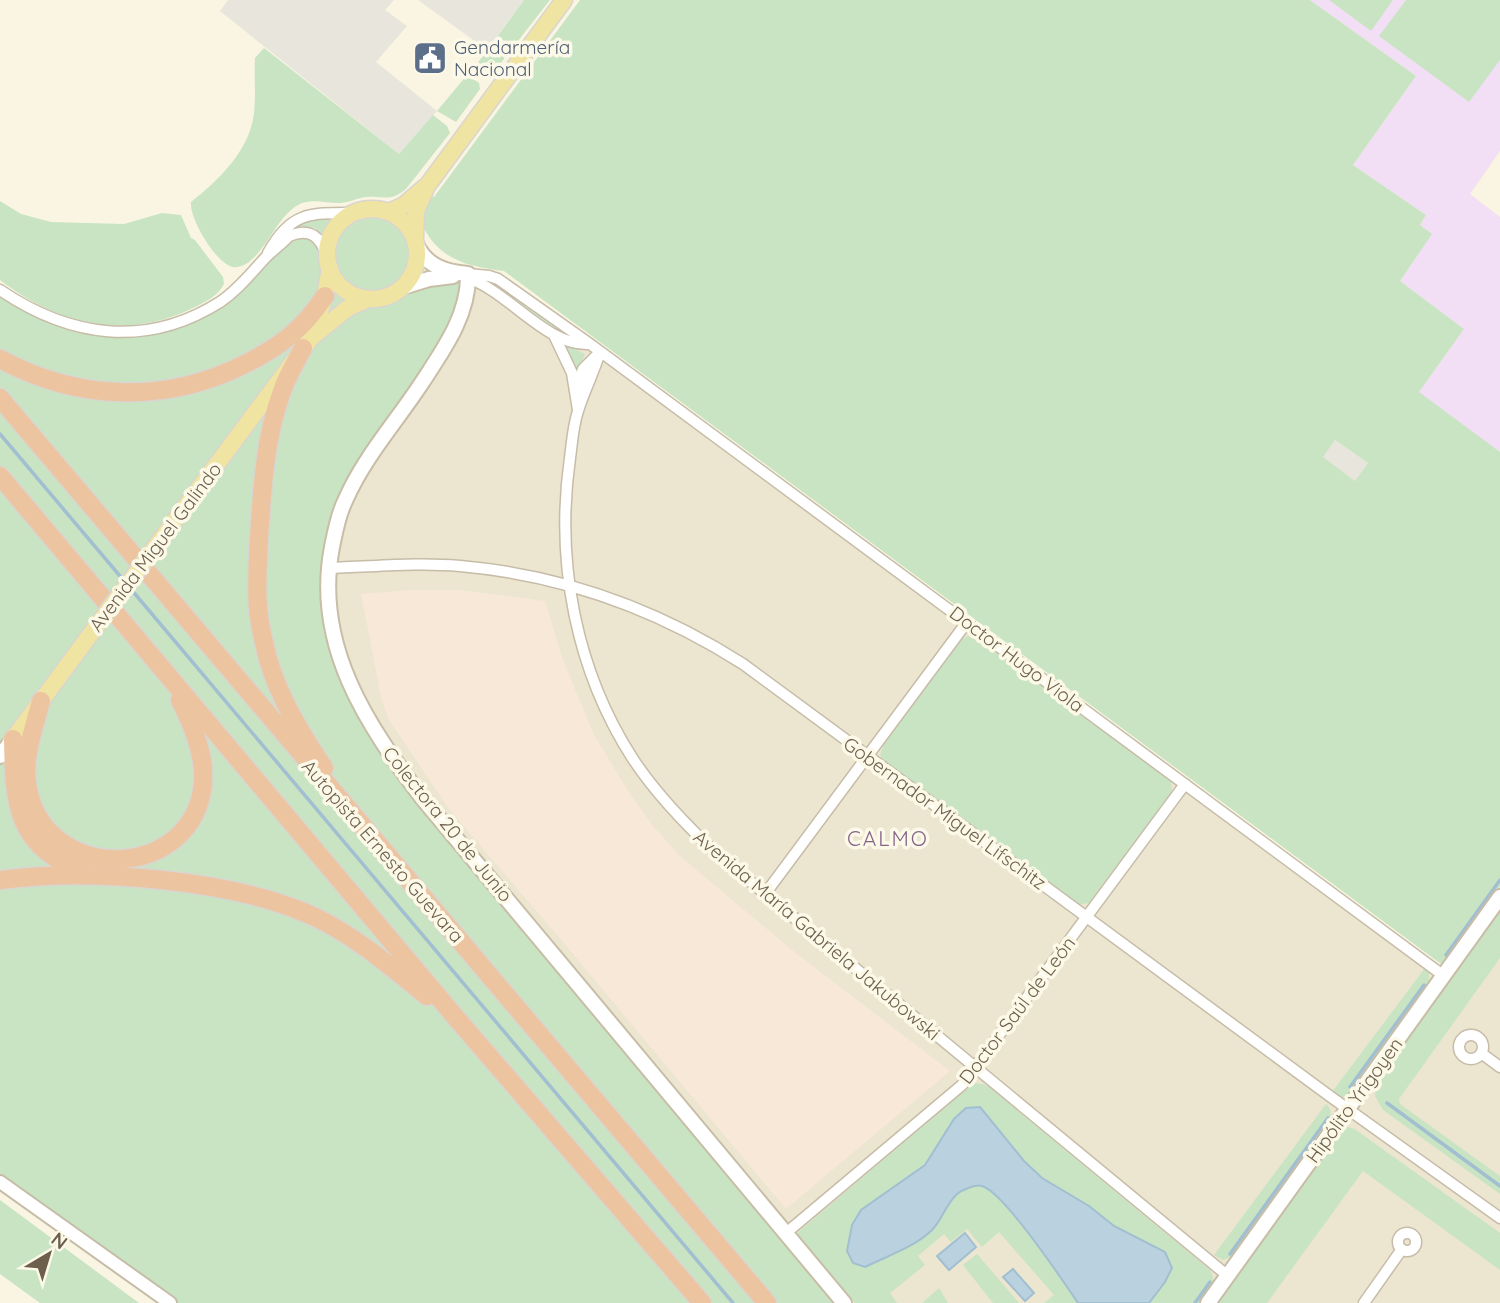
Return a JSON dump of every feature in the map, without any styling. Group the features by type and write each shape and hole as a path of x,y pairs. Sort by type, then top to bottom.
{"highway":[{"path":"0,359 47,380 81,390 149,393 182,387 206,381 234,369 286,340 302,327 325,296"},
{"path":"307,343 282,388 274,417 260,518 258,610 269,662 292,714 369,835"},
{"name":"Autopista Ernesto Guevara","path":"0,398 766,1303"},
{"path":"0,476 457,1019 702,1303"},
{"path":"41,701 26,763 27,786 33,806 42,823 55,838 74,851 89,856 125,860 150,854 173,841 190,822 201,799 204,779 200,750 188,716 165,672"},
{"path":"13,739 15,799 33,836 45,850 61,861 101,876"},
{"path":"0,880 36,875 101,876 239,893 317,918 371,950 457,1019"}],"main road":[{"path":"415,241 405,223 389,212 372,209 354,213 345,218 331,235 328,262 335,280 355,296 368,299 393,295 403,288 416,267 416,211 427,186 564,0"},
{"path":"389,212 404,205 427,186"},
{"name":"Doctor Hugo Viola","path":"415,241 420,252 434,266 468,276"},
{"name":"Avenida Miguel Galindo","path":"307,343 325,296 328,262"},
{"name":"Doctor Hugo Viola","path":"403,288 440,278 468,276"},
{"name":"Colectora 20 de Junio","path":"468,276 467,296 454,330 408,404 369,458 344,503 334,532 328,568 329,616 341,664 368,719 391,757 844,1303"},
{"name":"Avenida Miguel Galindo","path":"0,756 307,343 348,308 368,299"},
{"name":"Hipólito Yrigoyen","path":"1208,1303 1500,897"}],"street":[{"path":"266,257 275,241 294,220 309,214 354,213"},
{"path":"0,290 24,307 84,329 145,330 174,323 220,301 238,287 289,236 300,231 319,239 328,262"},
{"name":"Doctor Hugo Viola","path":"468,276 494,291 552,333 573,342 590,344"},
{"name":"Doctor Hugo Viola","path":"468,276 498,279 590,344 1444,975"},
{"name":"Avenida María Gabriela Jakubowski","path":"552,333 567,359 578,410"},
{"path":"576,391 583,369 600,352"},
{"name":"Avenida María Gabriela Jakubowski","path":"600,352 578,410 566,482 565,553 569,586 586,661 598,693 633,758 690,829 1228,1276"},
{"name":"Gobernador Miguel Lifschitz","path":"328,568 459,566 537,577 606,596 642,610 714,646 743,664 1500,1218"},
{"path":"765,894 967,622"},
{"name":"Doctor Saúl de León","path":"786,1233 962,1085 1185,784"},
{"path":"1481,1053 1500,1067"},
{"path":"0,1182 170,1303"},
{"path":"1364,1303 1402,1250"}],"shaded area":[{"path":"228,0 394,0 385,10 407,26 376,62 437,111 399,154 220,11"},
{"path":"418,0 524,0 487,50"},
{"path":"1310,0 1500,0 1500,151 1470,194 1500,217 1500,588 1355,481 1464,329 1400,281 1431,234 1420,225 1426,215 1353,165 1416,76"},
{"path":"477,274 489,276 1443,975 1500,897 1500,1303 844,1303 423,799 368,719 329,616 344,503"},
{"path":"1335,440 1368,463 1355,481 1322,457"},
{"path":"460,590 545,601 563,660 594,735 653,826 681,857 797,954 950,1071 786,1209 449,809 389,720 382,702 361,594"}],"green space":[{"path":"524,0 550,0 514,46 497,37"},
{"path":"580,0 1310,0 1416,76 1353,165 1426,215 1420,225 1432,234 1400,281 1464,329 1419,392 1500,452 1500,887 1444,964 1441,964 504,271 477,267 444,252 427,234 421,221 425,203 431,195 434,197","holes":["1335,440 1368,463 1355,481 1323,457"]},
{"path":"1329,0 1393,0 1371,31"},
{"path":"1406,0 1500,0 1500,60 1469,102 1379,36"},
{"path":"493,43 505,56 492,75 476,65"},
{"path":"264,48 399,154 433,115 447,126 450,133 400,193 391,197 366,197 343,203 302,203 287,214 250,261 233,267 219,258 205,239 194,218 191,202 222,174 240,152 254,113 255,58"},
{"path":"467,75 479,83 480,89 456,122 437,111"},
{"path":"0,201 21,214 51,222 124,224 162,213 181,215 191,238 223,277 224,284 206,301 166,319 116,325 68,317 44,308 0,280"},
{"path":"327,218 333,220 325,238 315,228 295,226 302,221"},
{"path":"379,218 398,228 406,240 406,268 398,280 386,288 365,290 346,280 338,268 336,247 346,228 358,220"},
{"path":"300,231 323,245 336,278 350,293 359,298 384,297 410,285 468,278 461,313 375,448 334,532 333,639 391,757 844,1303 170,1303 0,1182 0,290 59,322 145,330 220,301"},
{"path":"496,283 562,331 559,332 496,286"},
{"path":"566,347 585,354 578,369 575,370"},
{"path":"971,634 976,635 1170,778 1171,793 1089,903 1078,905 887,765 880,755 884,744 962,639"},
{"path":"1500,906 1500,958 1399,1099 1400,1104 1500,1176 1500,1194 1383,1110 1375,1096 1377,1077"},
{"path":"1425,968 1429,972 1429,985 1351,1094 1341,1098 1332,1092"},
{"path":"974,1083 989,1087 1210,1270 1213,1283 1201,1303 1044,1303 1054,1295 999,1232 982,1247 967,1229 951,1242 944,1234 918,1256 925,1265 890,1293 897,1303 855,1303 796,1234"},
{"path":"1326,1104 1331,1114 1327,1126 1233,1256 1223,1260 1214,1255"},
{"path":"1346,1126 1356,1130 1500,1233 1500,1270 1363,1171 1267,1303 1215,1303 1340,1128"},
{"path":"0,1200 139,1303 40,1303 0,1274"},
{"path":"977,1254 1019,1303 993,1303 963,1265"},
{"path":"939,1288 948,1303 922,1303"}],"water":[{"path":"980,1107 1024,1161 1042,1178 1089,1206 1114,1226 1165,1252 1172,1268 1149,1303 1078,1303 1018,1220 992,1192 982,1186 957,1194 935,1226 917,1241 865,1267 853,1263 847,1251 852,1225 861,1210 925,1165 954,1119 966,1108"},
{"path":"965,1233 976,1247 949,1270 937,1256"},
{"path":"1013,1269 1034,1293 1025,1301 1003,1277"}],"waterway":[{"path":"0,434 125,582"},
{"path":"130,588 733,1303"},
{"path":"1446,955 1500,880"},
{"path":"1350,1087 1424,985"},
{"path":"1387,1103 1500,1186"},
{"path":"1230,1254 1328,1118"},
{"path":"1195,1303 1210,1282"}],"place":[{"name":"Gendarmería Nacional","path":"430,58"}],"district":[{"name":"CALMO","path":"888,838"}]}
